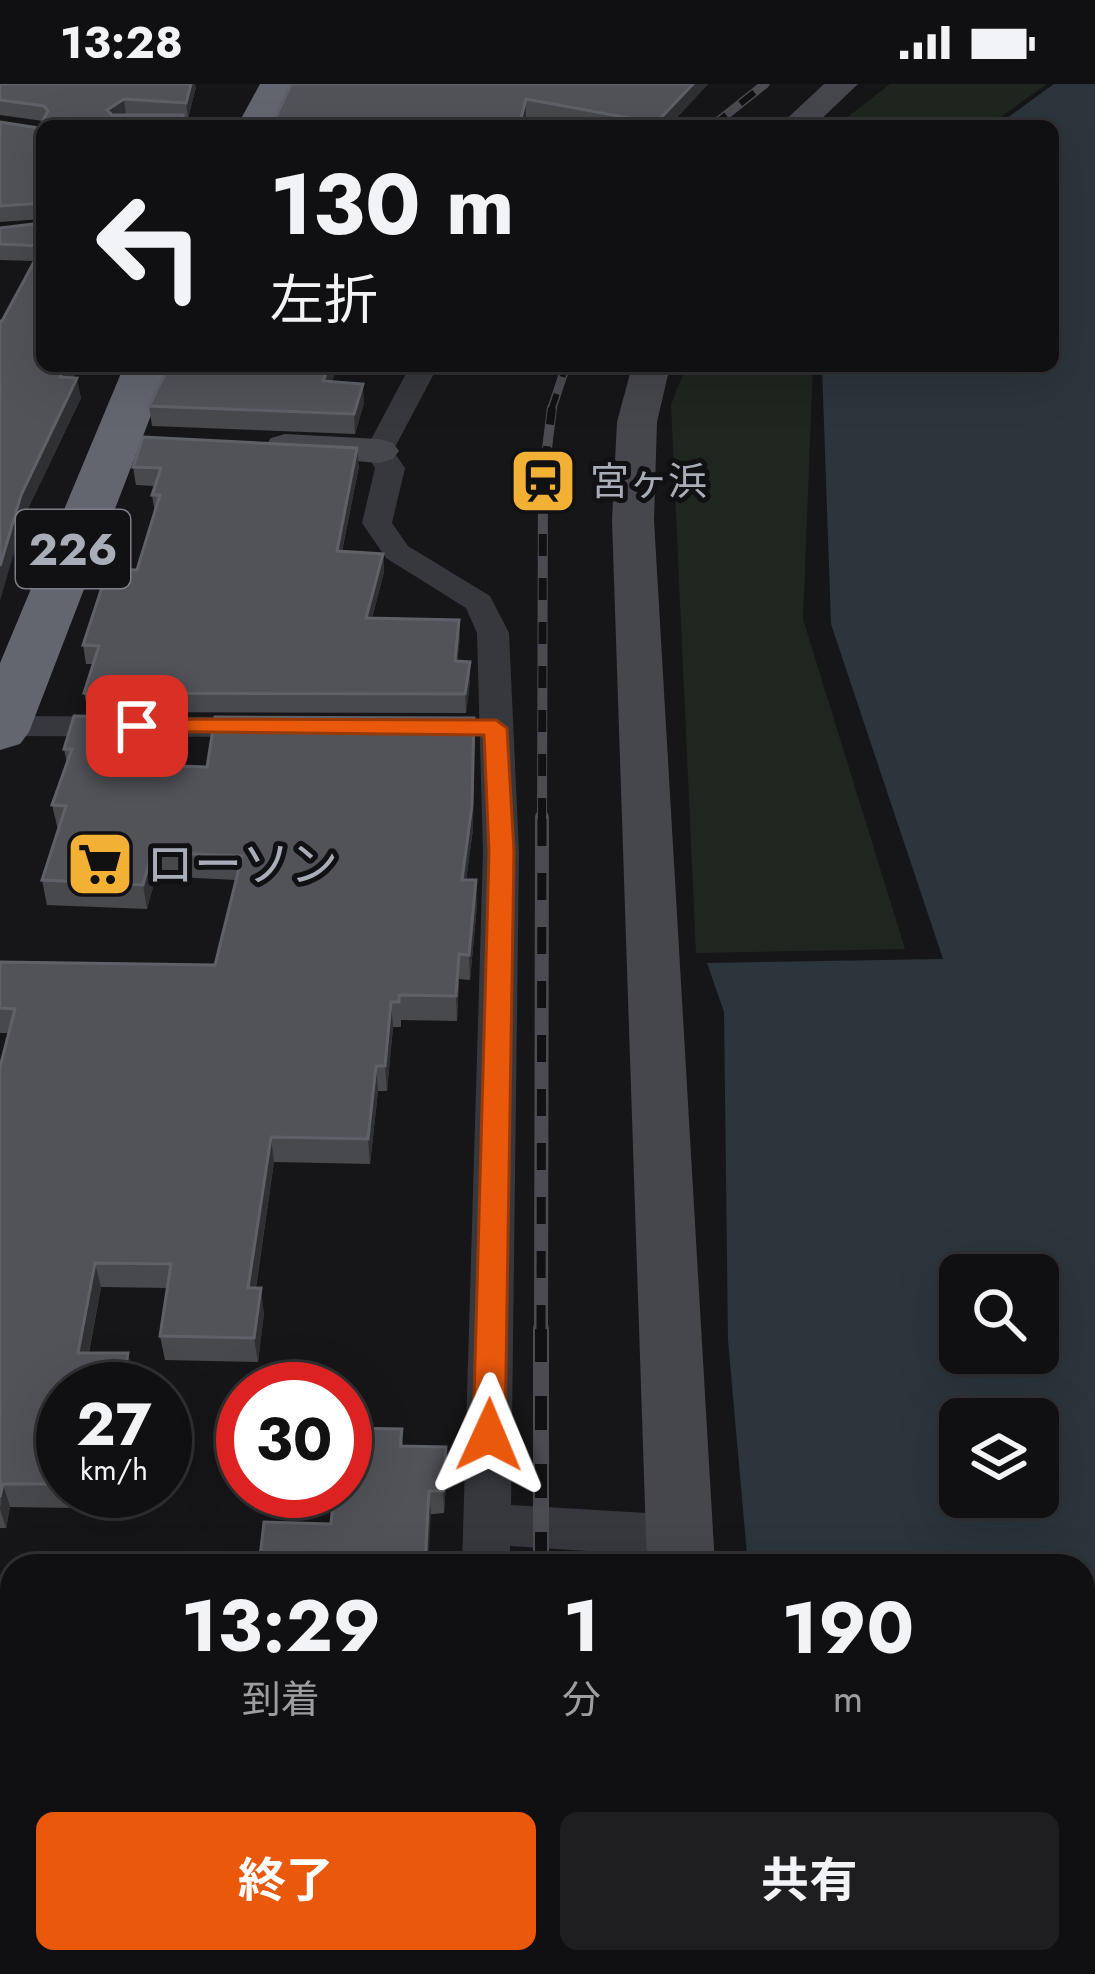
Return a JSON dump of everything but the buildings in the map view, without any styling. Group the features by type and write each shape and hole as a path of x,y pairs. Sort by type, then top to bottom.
{"highway":[{"path":"260,120 280,84"},
{"name":"226","path":"1,729 135,441 147,372"}],"street":[{"path":"802,120 842,84"},
{"path":"379,451 421,372"},
{"path":"379,451 390,468 376,523 397,552 479,603 493,633 484,728 501,852 486,1545 681,1551 633,520 637,422 650,372"},
{"path":"241,445 379,451"},
{"path":"1,729 308,727"}],"shaded area":[{"path":"890,84 1047,84 996,120 844,120"},
{"path":"1054,84 1095,84 1095,1554 747,1554 728,1340 724,1012 707,963 943,959 831,624 822,372 1059,372 1059,120 1004,120"},
{"path":"684,372 813,372 803,619 905,949 696,953 671,405"}],"railway":[{"path":"720,120 765,84"},
{"path":"552,408 564,372"},
{"path":"542,820 543,481 552,408"},
{"path":"541,1332 542,817"},
{"path":"541,1332 541,1554"}],"place":[{"name":"宮ヶ浜","path":"543,481"},
{"name":"ローソン","path":"100,864"}],"route":[{"path":"137,726 496,728 501,852 489,1435"}]}
